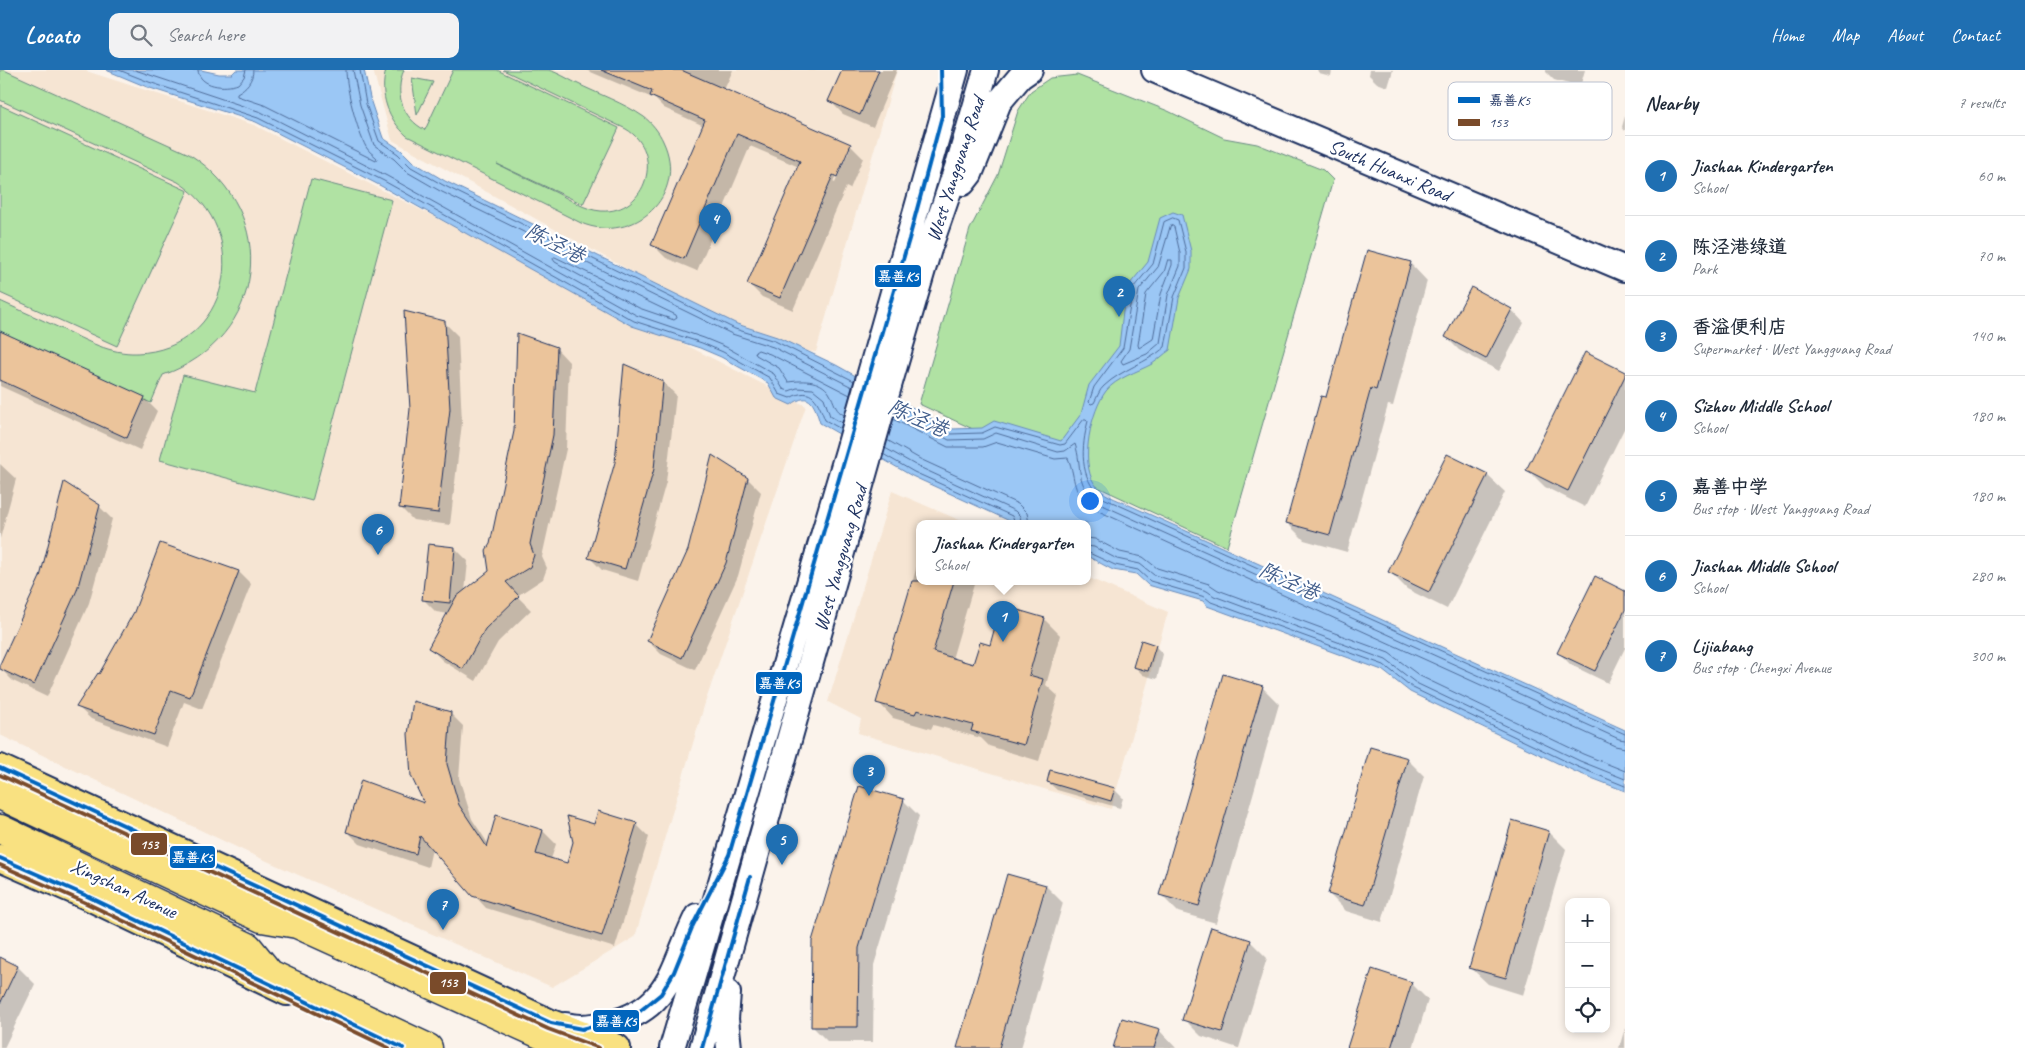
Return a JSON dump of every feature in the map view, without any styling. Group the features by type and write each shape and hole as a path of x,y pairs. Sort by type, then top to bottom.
{"highway":[{"name":"Xingshan Avenue","path":"0,795 262,918 297,924 571,1048"},
{"name":"Xingshan Avenue","path":"0,829 248,947 270,974 428,1048"}],"main road":[{"path":"941,70 942,116"},
{"name":"West Yangguang Road","path":"672,1048 730,855 857,457 881,374 942,116 956,70"},
{"name":"West Yangguang Road","path":"881,374 929,249 986,70"},
{"path":"942,210 970,174 999,102 1020,77 1030,70"},
{"name":"South Huanxi Road","path":"1154,70 1625,269"},
{"name":"West Yangguang Road","path":"702,1048 733,939 857,457"},
{"path":"0,768 550,1023 617,1048"},
{"path":"550,1023 582,1028 620,1020 640,1011 661,994 674,972 693,925 730,855"},
{"path":"0,858 87,896 402,1048"},
{"path":"730,1048 726,1019 733,939"}],"shaded area":[{"path":"0,70 83,70 254,125 806,406 705,703 635,937 552,987 251,854 0,735"},
{"path":"373,70 897,70 816,352 771,348 392,140"},
{"path":"892,491 959,520 916,520 916,585 1091,585 1091,579 1168,612 1111,809 858,733 861,719 828,702"}],"green space":[{"path":"0,70 4,70 189,154 219,179 239,208 249,240 250,273 241,305 224,334 198,358 163,375 151,403 0,335 0,301 108,349 137,353 168,347 193,332 211,311 221,285 224,257 217,229 202,204 178,182 0,100"},
{"path":"386,70 404,70 400,87 402,104 411,119 425,130 453,70 497,70 619,128 583,204 497,164 595,210 617,209 630,203 639,192 645,180 647,166 645,152 638,139 626,129 503,70 548,70 559,74 628,107 644,117 663,141 669,161 669,180 662,196 652,210 637,221 620,227 601,228 581,223 407,136 395,122 387,106 384,88"},
{"path":"1077,75 1168,111 1224,138 1257,144 1323,170 1333,180 1227,547 919,404 970,229 998,175 1018,111 1031,91 1050,78"},
{"path":"412,78 433,82 417,115"},
{"path":"0,105 188,191 117,346 0,293"},
{"path":"311,179 392,200 312,501 160,460 183,375 255,393"}],"water":[{"name":"陈泾港","path":"106,70 201,70 219,74 232,74 236,70 364,70 371,102 383,138 401,150 413,162 445,181 737,324 777,337 836,365 951,429 982,428 994,421 1061,441 1081,414 1089,385 1119,346 1124,303 1129,285 1148,262 1160,218 1173,212 1182,215 1191,251 1191,269 1179,298 1170,350 1152,364 1115,382 1106,391 1101,400 1092,423 1088,449 1090,474 1097,487 1114,499 1625,730 1625,791 1576,772 1410,692 1382,670 1207,606 1203,601 1148,585 1136,574 1113,570 1091,558 1091,520 1007,520 912,476 820,423 814,406 808,399 803,399 791,405 776,398 768,383 721,357 700,348 632,326 381,186 256,122 147,87"}],"building":[{"path":"601,70 681,70 851,144 837,177 833,175 780,298 747,284 800,161 737,134 684,259 651,245 705,120 650,96 652,91"},
{"path":"842,70 879,70 860,115 828,101"},
{"path":"1367,250 1411,262 1376,390 1371,388 1330,535 1286,523 1321,396 1326,397"},
{"path":"1471,287 1512,309 1486,359 1445,337"},
{"path":"404,311 445,321 450,409 438,513 399,508 410,409"},
{"path":"0,331 145,397 127,438 0,380"},
{"path":"517,333 557,347 553,435 530,544 534,555 530,567 506,582 519,596 485,629 463,669 428,648 456,597 489,571 486,550 490,544 514,431"},
{"path":"1585,352 1625,372 1625,376 1568,491 1526,470"},
{"path":"624,364 663,381 654,469 625,569 588,558 615,462"},
{"path":"1447,454 1488,474 1429,592 1388,572"},
{"path":"712,455 748,478 726,563 682,658 647,641 688,550"},
{"path":"64,482 100,505 77,590 34,685 0,669 0,664 40,577"},
{"path":"160,543 239,571 190,697 171,690 154,735 76,707 99,674 134,612"},
{"path":"428,544 455,547 450,603 422,600"},
{"path":"1595,576 1625,591 1625,610 1595,671 1557,653"},
{"path":"912,581 916,581 916,585 953,585 933,652 973,664 980,642 990,645 1001,605 1045,618 1029,675 1043,679 1024,745 971,731 973,725 917,710 915,714 876,703"},
{"path":"1141,640 1156,645 1148,671 1133,667"},
{"path":"1223,674 1263,686 1199,906 1159,895"},
{"path":"413,701 451,712 447,764 459,805 487,847 496,815 543,830 536,854 567,863 573,842 567,816 594,824 598,811 637,823 602,936 472,896 420,836 416,854 346,832 361,780 424,803 411,776 408,734"},
{"path":"1370,747 1408,758 1365,905 1328,894"},
{"path":"1050,770 1115,788 1111,801 1047,782"},
{"path":"859,786 904,799 859,948 858,1027 811,1027 812,941"},
{"path":"1512,820 1549,831 1506,978 1469,968"},
{"path":"1007,874 1046,885 999,1048 957,1048"},
{"path":"1211,927 1251,940 1222,1032 1182,1020"},
{"path":"0,957 18,966 0,1004"},
{"path":"1372,969 1412,982 1391,1048 1347,1048"},
{"path":"1122,1018 1160,1029 1154,1048 1113,1048"}],"transit line":[{"name":"嘉善K5","path":"0,768 551,1023 582,1029 620,1020 640,1011 661,994 674,972 693,925 729,855 909,239 942,116 941,70"},
{"name":"153","path":"0,775 548,1029 599,1048"},
{"name":"嘉善K5","path":"0,858 87,896 403,1048"},
{"name":"153","path":"0,865 84,902 389,1048"},
{"name":"嘉善K5","path":"702,1048 750,877"}],"place":[{"name":"Sizhou Middle School","path":"715,244"},
{"name":"陈泾港绿道","path":"1119,317"},
{"name":"Jiashan Middle School","path":"378,555"},
{"name":"Jiashan Kindergarten","path":"1003,642"},
{"name":"香溢便利店","path":"869,796"},
{"name":"嘉善中学","path":"782,865"},
{"name":"Lijiabang","path":"443,930"}]}
